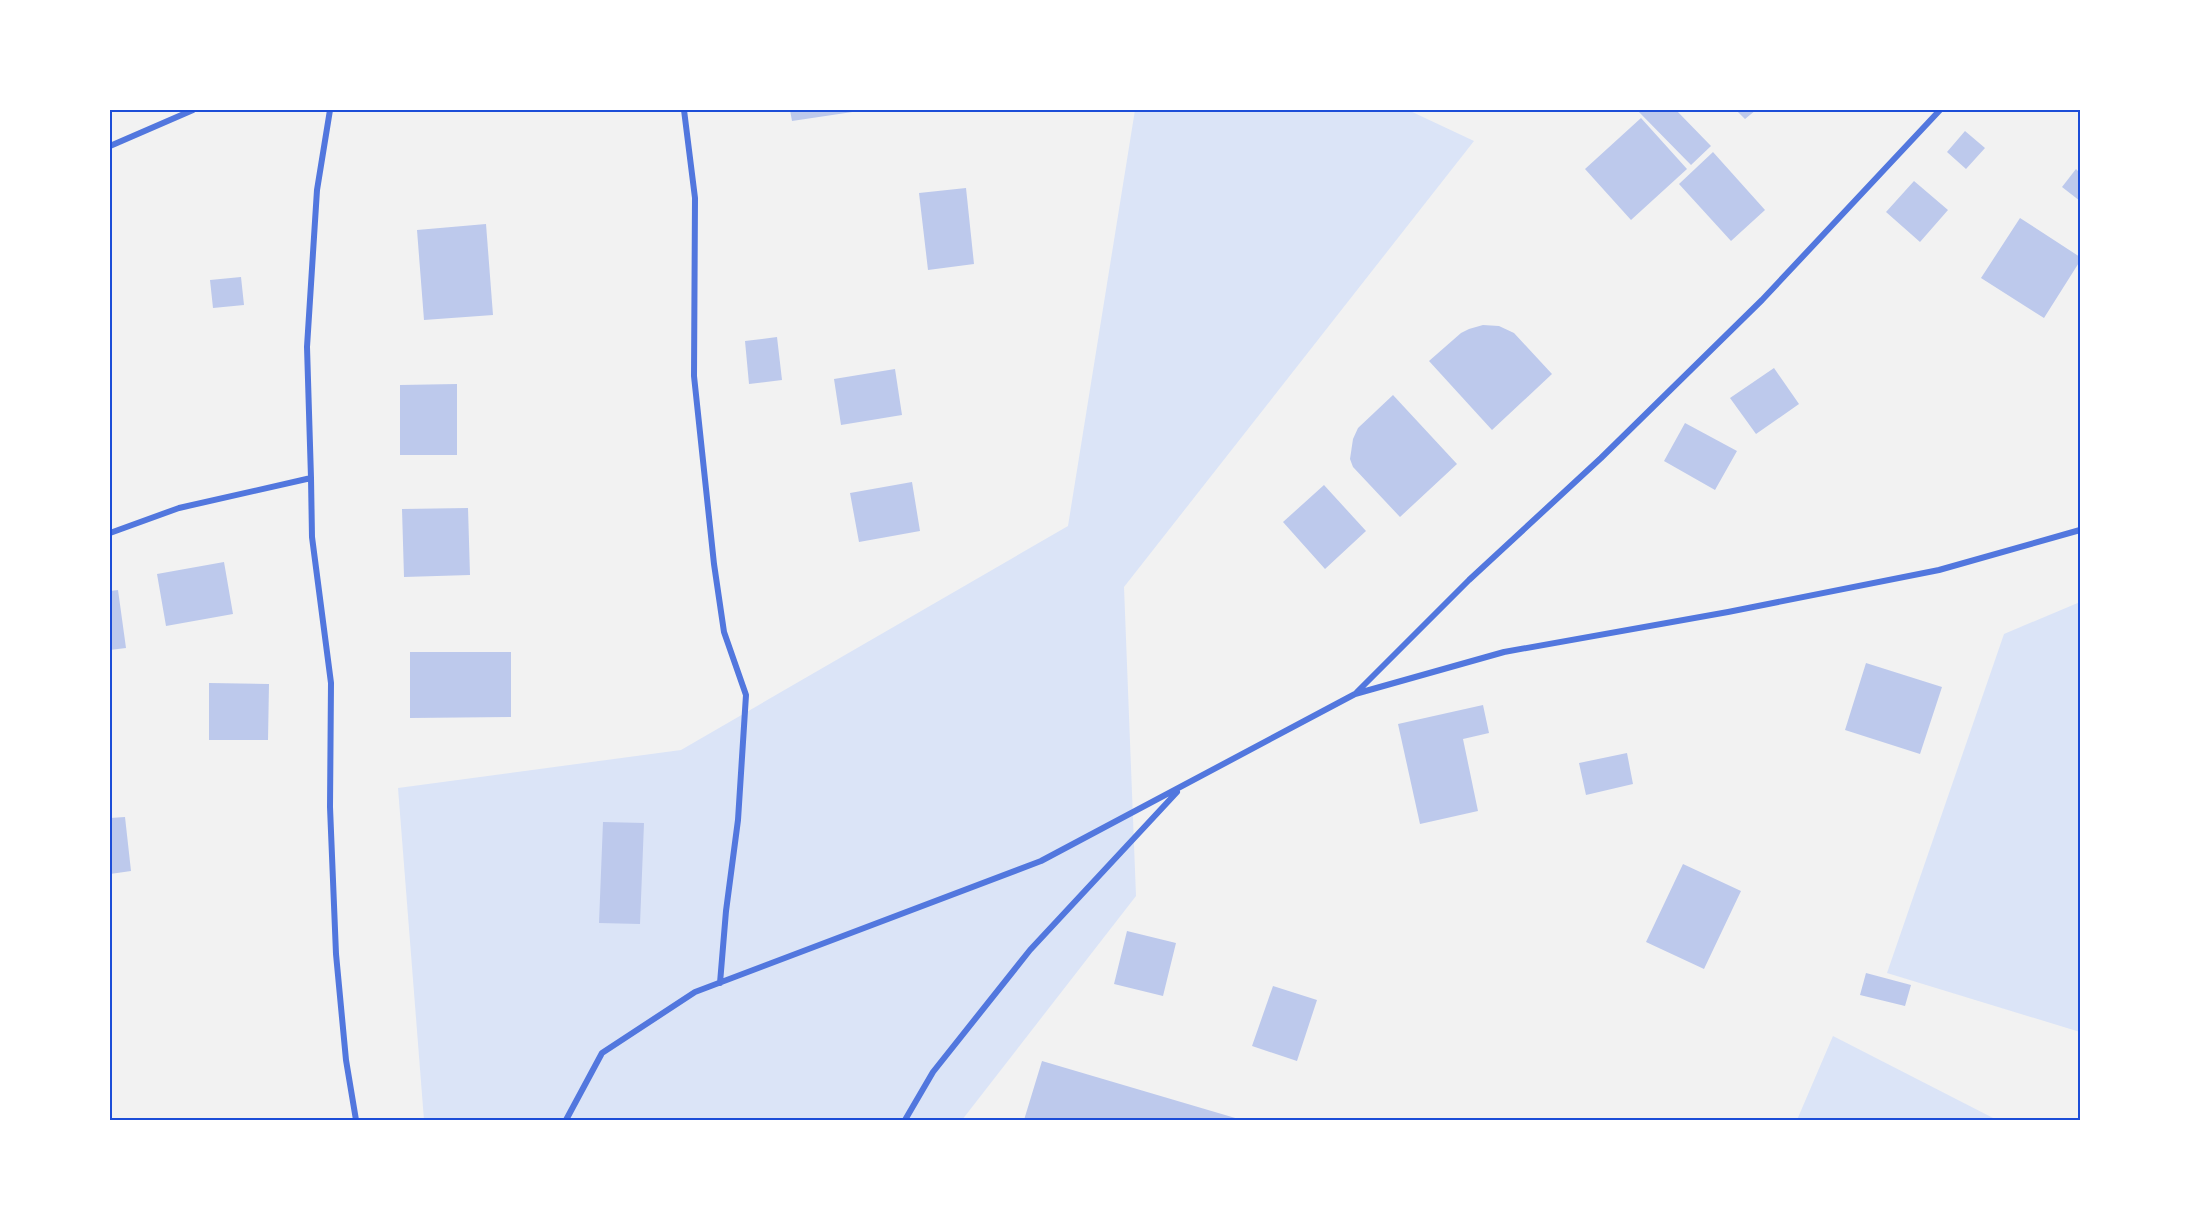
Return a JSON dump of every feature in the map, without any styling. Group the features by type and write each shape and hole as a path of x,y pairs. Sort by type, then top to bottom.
{"street":[{"path":"110,146 193,110"},
{"path":"330,110 316,190 307,347 312,537 332,683 330,807 336,954 345,1060 356,1120"},
{"path":"684,110 695,198 694,376 724,632 746,695 738,820 726,911 720,983"},
{"path":"1355,694 1469,580 1601,458 1762,300 1940,110"},
{"path":"110,533 179,508 311,478"},
{"path":"566,1120 602,1053 695,993 1041,861 1355,694 1504,652 1728,612 1939,570 2080,530"},
{"path":"905,1120 933,1072 1030,950 1182,787"}],"shaded area":[{"path":"1135,110 1408,110 1474,141 1124,587 1136,896 962,1120 424,1120 398,788 681,750 1068,526"},
{"path":"2080,602 2080,1032 1887,973 2004,634"},
{"path":"1833,1036 1997,1120 1797,1120"}],"building":[{"path":"790,110 859,110 859,111 792,121"},
{"path":"1637,110 1676,110 1711,146 1691,165"},
{"path":"1736,110 1756,110 1745,119"},
{"path":"1641,118 1687,169 1631,220 1585,169"},
{"path":"1965,131 1985,148 1966,169 1947,152"},
{"path":"1713,152 1765,210 1731,241 1679,184"},
{"path":"2076,169 2080,173 2080,201 2062,187"},
{"path":"1914,181 1948,210 1920,242 1886,212"},
{"path":"966,188 974,264 928,270 919,193"},
{"path":"2020,218 2080,257 2080,261 2044,318 1981,278"},
{"path":"486,224 493,315 424,320 417,230"},
{"path":"241,277 244,305 213,308 210,280"},
{"path":"1483,325 1499,326 1514,333 1552,374 1492,430 1429,361 1461,333"},
{"path":"777,337 782,380 749,384 745,341"},
{"path":"1774,368 1799,404 1756,434 1730,398"},
{"path":"895,369 902,415 841,425 834,379"},
{"path":"457,384 457,455 400,455 400,385"},
{"path":"1393,395 1457,464 1400,517 1353,467 1350,459 1353,439 1358,428"},
{"path":"1685,423 1737,451 1715,490 1664,461"},
{"path":"912,482 920,531 859,542 850,493"},
{"path":"1324,485 1366,531 1325,569 1283,522"},
{"path":"468,508 470,575 404,577 402,509"},
{"path":"224,562 233,614 166,626 157,574"},
{"path":"118,590 126,648 110,650 110,591"},
{"path":"410,652 511,652 511,717 410,718"},
{"path":"1866,663 1942,687 1920,754 1845,730"},
{"path":"209,683 269,684 268,740 209,740"},
{"path":"1483,705 1489,733 1463,739 1478,811 1420,824 1398,724"},
{"path":"1627,753 1633,784 1586,795 1579,763"},
{"path":"125,817 131,871 110,874 110,818"},
{"path":"603,822 644,823 640,924 599,923"},
{"path":"1683,864 1741,891 1704,969 1646,942"},
{"path":"1127,931 1176,943 1163,996 1114,984"},
{"path":"1866,973 1911,985 1905,1006 1860,995"},
{"path":"1273,986 1317,1000 1297,1061 1252,1046"},
{"path":"1042,1061 1242,1120 1024,1120"}]}
